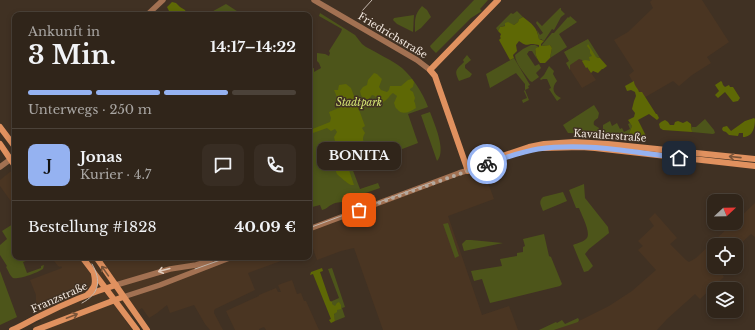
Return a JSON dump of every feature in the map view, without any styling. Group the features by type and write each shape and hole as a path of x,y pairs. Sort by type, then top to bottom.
{"main road":[{"path":"430,70 498,0"},
{"name":"Friedrichstraße","path":"430,70 437,82 468,169"},
{"path":"0,126 12,143"},
{"name":"Kavalierstraße","path":"468,169 529,147 544,144 574,142 614,144 755,159"},
{"path":"0,144 12,157"},
{"name":"Kavalierstraße","path":"476,168 524,152 548,148 581,147 755,166"},
{"path":"84,260 136,330"},
{"path":"98,260 147,330"},
{"path":"86,296 95,285 94,272"},
{"name":"Franzstraße","path":"12,330 40,315 116,285"},
{"path":"114,300 123,297"},
{"name":"Franzstraße","path":"36,330 114,300"}],"street":[{"path":"150,12 163,0"},
{"name":"Friedrichstraße","path":"314,0 417,60 430,70"},
{"path":"0,167 12,159"},
{"name":"Kavalierstraße","path":"312,224 468,169 476,168"},
{"name":"Kavalierstraße","path":"312,227 468,169"},
{"path":"116,285 161,271 196,265 212,260"},
{"path":"123,297 174,280 224,260"},
{"path":"132,310 132,301 137,292"}],"shaded area":[{"path":"652,0 702,0 729,42 707,57 711,63 692,75 679,86 673,81 642,99 629,75 634,71 614,40 628,32 653,8 650,2"},
{"path":"586,40 587,67 596,80 582,88 566,63 569,61 564,52"},
{"path":"481,164 494,199 448,216 482,315 509,306 518,330 383,330 354,248 317,260 312,250 312,226"},
{"path":"12,170 12,203 0,186 0,180"},
{"path":"755,203 755,237 751,234 743,241 743,238 717,238 726,230 743,230 743,214"},
{"path":"655,213 677,238 670,244 689,262 696,258 707,248 707,274 722,274 724,277 719,282 707,282 707,293 700,299 695,294 657,330 554,330 581,320 609,306 632,291 656,270 638,250 643,246 638,241 654,226 649,219"},
{"path":"53,260 284,260 248,273 255,290 215,309 214,313 223,330 210,330 194,305 170,313 167,305 149,318 142,308 125,320 132,330 34,330 32,325 41,321 36,310 36,295 30,280 62,268 61,266 58,266"},
{"path":"292,280 297,294 301,293 304,301 306,301 319,330 266,330 264,327 259,330 235,330 226,311 276,288 278,292 281,292 278,285"}],"green space":[{"path":"474,0 488,0 480,9 482,11 471,18 436,53 430,46"},
{"path":"172,2 176,3 186,12 168,12 167,7"},
{"path":"226,4 238,12 211,12"},
{"path":"422,6 427,10 431,17 415,32 416,18"},
{"path":"560,8 565,14 561,17 554,30 552,29 544,41 539,39 537,30 540,35 543,33 536,23 537,21 542,26"},
{"path":"517,11 523,17 514,25 510,24 500,27 498,31 496,28 511,13 513,14"},
{"name":"Stadtpark","path":"320,13 355,35 366,47 402,68 417,86 428,107 408,114 418,143 352,168 360,189 378,183 380,188 351,198 349,194 345,195 347,199 345,202 335,203 322,210 320,205 312,207 312,69 314,68 314,72 321,68 317,61 317,53 329,56 329,51 342,29 319,16"},
{"path":"414,15 413,32 397,24 393,20 394,18"},
{"path":"570,16 577,22 559,34 567,47 550,58 552,48 550,45 541,46"},
{"path":"523,17 534,26 539,39 544,41 541,46 550,45 552,48 550,58 545,63 540,63 536,56 535,50 539,47 539,45 525,45 519,41 516,45 517,51 513,55 514,58 510,60 499,40 501,38 501,34 498,31 500,27 505,26 505,23 508,22 514,25"},
{"path":"588,39 600,58 597,57 586,68 582,60 579,59 570,65 570,70 566,63 569,61 564,52"},
{"path":"588,44 596,57 600,58 607,66 598,73 593,71 591,73 582,61 590,61 589,57 592,56 587,46"},
{"path":"531,45 539,47 535,51 537,59 532,51 529,51 527,54 535,66 539,64 541,68 536,73 539,77 532,82 518,65 515,58 515,55"},
{"path":"467,55 471,60 465,65 465,68 472,74 470,77 459,81 456,72 464,62 463,60"},
{"path":"514,58 530,85 528,86 529,88 525,90 525,84 516,73 490,88 486,74"},
{"path":"549,66 554,71 553,74 557,81 554,86 554,91 556,95 561,98 557,101 549,89 551,88 547,79 540,79"},
{"path":"374,73 382,79 379,87 381,90 387,92 390,86 401,86 408,80 412,79 414,82 413,87 410,90 413,92 415,98 414,101 416,108 406,113 399,111 394,103 397,96 393,93 381,103 375,96 372,95 369,99 364,99 360,91 367,85 368,80"},
{"path":"634,81 639,92 642,92 659,118 657,120 649,114 638,120 646,136 644,138 628,136 632,126 628,120 634,117 635,113 632,109 636,96 635,92 631,90 627,91 625,86"},
{"path":"721,81 725,87 729,85 730,87 733,87 740,98 738,101 733,102 725,92 718,98 715,95 719,91 715,85"},
{"path":"346,84 351,88 365,126 362,128 365,133 363,139 365,147 364,153 357,157 356,162 352,166 348,167 354,185 351,185 338,175 335,166 330,163 329,157 333,152 330,147 335,141 334,137 337,132 335,129 331,131 327,128 312,133 312,129 330,122 331,118 329,112 341,107 334,90 338,90 339,85"},
{"path":"525,90 529,100 523,103 522,100 527,98 524,91"},
{"path":"594,105 599,113 598,118 594,121 594,125 599,128 599,134 568,133 563,125"},
{"path":"430,112 439,137 441,151 437,161 421,115"},
{"path":"754,118 755,122 753,131 746,137 743,137 743,133 739,133 738,136 729,135 722,129 723,127 727,126 731,131 745,121"},
{"path":"705,119 715,133 692,132 692,127 696,127"},
{"path":"665,120 670,125 674,125 675,122 678,121 683,123 687,121 691,124 692,132 663,130 660,128 659,124"},
{"path":"610,121 612,126 617,123 620,129 622,128 624,132 630,129 628,124 630,123 632,126 628,136 603,134 603,125"},
{"path":"584,184 585,198 608,227 609,233 585,254 593,266 588,271 584,272 573,245 586,239 588,232 579,208 576,208 569,190"},
{"path":"563,192 567,201 543,211 540,202 543,197"},
{"path":"448,223 459,256 455,258 443,224"},
{"path":"12,225 12,260 29,260 23,262 27,273 41,268 41,266 44,265 43,269 27,276 13,278 0,255 0,245 7,239 2,231"},
{"path":"544,234 549,256 551,257 562,284 560,286 490,303 482,279 474,281 471,271 502,266 500,259 517,256 517,253 523,252 523,247 525,246 523,239"},
{"path":"466,240 503,243 464,251 462,244"},
{"path":"322,268 323,271 320,272 330,301 335,306 339,302 341,305 341,309 337,310 334,314 335,321 331,323 329,320 331,319 313,274 310,275 311,272"},
{"path":"332,268 345,307 342,308 345,317 335,321 335,306 333,306 330,302 339,298 328,269"},
{"path":"0,271 17,317 0,325"},
{"path":"578,318 578,322 554,330 539,330 562,320 565,324"}],"tram line":[{"path":"359,19 362,11 372,0"},
{"path":"312,227 433,182"},
{"path":"195,269 220,260"},
{"path":"82,303 92,296 97,286 97,276 92,264"}],"way so far":[{"path":"359,210 487,164"}],"place":[{"name":"BONITA","path":"359,210"}],"route":[{"path":"487,164 524,152 560,147 598,148 679,158"}]}
